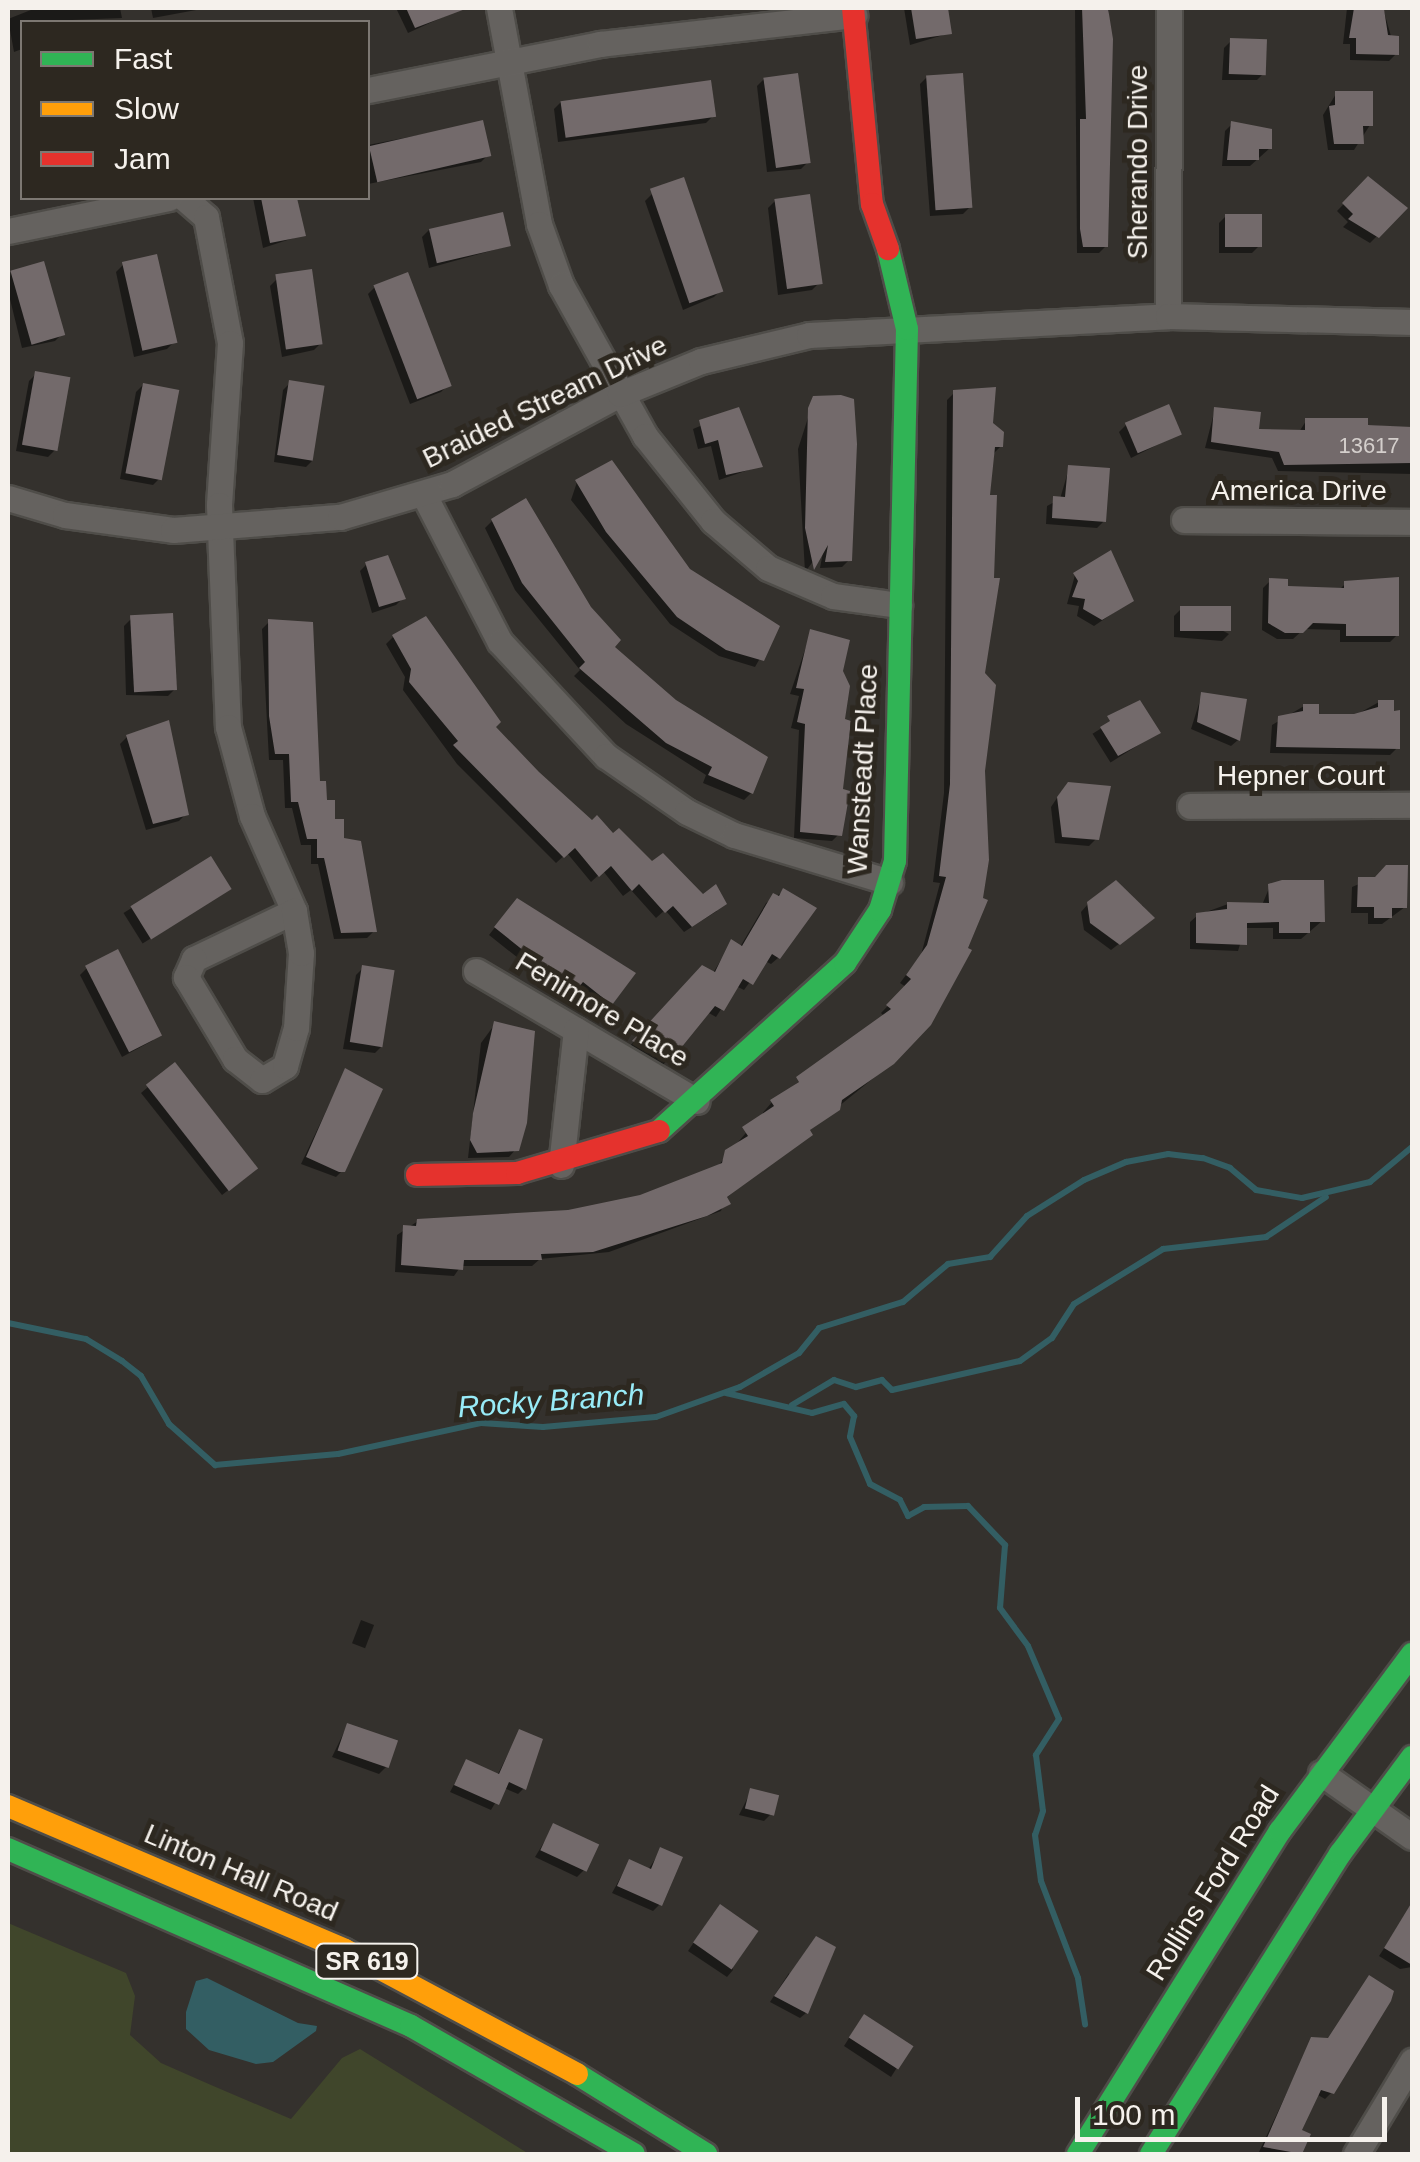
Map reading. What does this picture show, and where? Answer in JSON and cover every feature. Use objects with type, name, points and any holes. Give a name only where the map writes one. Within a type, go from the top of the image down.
[{"type":"main road","name":"Wansteadt Place","points":[[417,1176],[472,1178],[561,1164],[651,1139],[697,1102],[845,963],[890,882],[907,329],[898,277],[872,204],[853,11]]},
{"type":"main road","name":"Rollins Ford Road","points":[[1078,2154],[1321,1772],[1412,1654]]},
{"type":"main road","points":[[1151,2154],[1372,1809],[1412,1757]]},
{"type":"main road","name":"Linton Hall Road","points":[[8,1806],[345,1950],[546,2055],[706,2154]]},
{"type":"main road","name":"SR 619","points":[[8,1849],[411,2026],[634,2154]]},
{"type":"street","points":[[498,8],[540,224],[562,286],[620,394],[677,480],[745,552],[833,596],[900,605]]},
{"type":"street","name":"Sherando Drive","points":[[1168,8],[1168,316]]},
{"type":"street","points":[[370,90],[510,60],[853,11]]},
{"type":"street","points":[[8,230],[159,200]]},
{"type":"street","points":[[186,200],[206,217],[228,326],[220,530],[228,727],[252,816],[294,911],[301,953],[296,1028],[286,1066],[262,1080],[235,1059],[186,977],[194,959],[294,911]]},
{"type":"street","name":"Braided Stream Drive","points":[[8,498],[118,525],[220,530],[340,517],[424,495],[620,394],[754,346],[907,329],[1168,316],[1412,322]]},
{"type":"street","points":[[424,495],[500,642],[606,756],[672,803],[734,835],[890,882]]},
{"type":"street","name":"America Drive","points":[[1184,520],[1412,522]]},
{"type":"street","name":"Hepner Court","points":[[1190,806],[1412,804]]},
{"type":"street","name":"Fenimore Place","points":[[476,971],[697,1102]]},
{"type":"street","points":[[561,1164],[576,1030]]},
{"type":"street","points":[[1321,1772],[1412,1838]]},
{"type":"street","points":[[1356,2154],[1412,2060]]},
{"type":"green space","points":[[8,1923],[126,1973],[135,1996],[130,2035],[161,2063],[291,2119],[342,2058],[360,2049],[529,2154],[8,2154]]},
{"type":"water","points":[[207,1978],[298,2023],[317,2026],[316,2031],[273,2062],[256,2064],[209,2050],[186,2029],[186,2012],[196,1981]]},
{"type":"building","points":[[406,8],[468,8],[415,28]]},
{"type":"building","points":[[911,8],[948,8],[952,34],[916,39]]},
{"type":"building","points":[[1082,8],[1108,8],[1113,39],[1108,247],[1083,247],[1080,229],[1080,119],[1086,119]]},
{"type":"building","points":[[1354,8],[1384,9],[1388,35],[1399,36],[1399,55],[1356,54],[1356,38],[1349,38]]},
{"type":"building","points":[[1230,38],[1267,39],[1266,75],[1229,74]]},
{"type":"building","points":[[798,73],[811,163],[776,168],[763,78]]},
{"type":"building","points":[[963,73],[972,208],[936,210],[926,76]]},
{"type":"building","points":[[711,80],[716,117],[566,138],[560,101]]},
{"type":"building","points":[[1335,91],[1373,91],[1373,126],[1363,126],[1364,144],[1334,144],[1329,106],[1335,105]]},
{"type":"building","points":[[483,120],[491,156],[377,182],[370,146]]},
{"type":"building","points":[[1231,121],[1272,129],[1272,149],[1259,149],[1259,160],[1227,160]]},
{"type":"building","points":[[1368,176],[1408,208],[1379,238],[1348,219],[1353,214],[1342,203]]},
{"type":"building","points":[[684,177],[723,291],[689,303],[650,189]]},
{"type":"building","points":[[810,194],[823,284],[787,289],[774,199]]},
{"type":"building","points":[[261,200],[297,200],[306,236],[270,243]]},
{"type":"building","points":[[503,212],[511,246],[437,263],[429,229]]},
{"type":"building","points":[[1225,214],[1262,214],[1262,247],[1225,247]]},
{"type":"building","points":[[157,254],[177,343],[142,351],[122,262]]},
{"type":"building","points":[[44,261],[65,335],[32,345],[10,271]]},
{"type":"building","points":[[312,269],[323,344],[286,349],[275,274]]},
{"type":"building","points":[[408,272],[452,386],[417,399],[373,285]]},
{"type":"building","points":[[35,371],[70,377],[57,451],[22,445]]},
{"type":"building","points":[[289,380],[325,386],[313,461],[277,455]]},
{"type":"building","points":[[143,383],[179,390],[162,480],[125,473]]},
{"type":"building","points":[[996,387],[993,423],[1004,432],[1003,447],[995,447],[990,495],[997,495],[994,578],[1000,578],[985,673],[996,685],[985,771],[989,860],[983,898],[988,900],[968,948],[972,950],[931,1025],[894,1064],[842,1100],[840,1110],[810,1130],[813,1135],[727,1197],[731,1204],[707,1216],[593,1252],[541,1254],[542,1260],[464,1260],[463,1270],[401,1265],[403,1225],[416,1226],[417,1219],[568,1210],[640,1195],[722,1163],[725,1150],[748,1136],[742,1127],[774,1106],[770,1100],[799,1082],[796,1077],[891,1009],[886,1005],[911,979],[906,975],[927,945],[946,877],[939,876],[950,784],[953,390]]},
{"type":"building","points":[[841,395],[854,399],[857,444],[852,561],[825,562],[828,545],[814,570],[805,528],[808,408],[813,396]]},
{"type":"building","points":[[1169,404],[1182,434],[1138,453],[1125,423]]},
{"type":"building","points":[[739,407],[763,467],[726,475],[718,440],[705,444],[699,420]]},
{"type":"building","points":[[1214,407],[1261,412],[1259,429],[1305,430],[1305,418],[1368,418],[1368,425],[1412,427],[1412,463],[1284,465],[1279,452],[1211,442]]},
{"type":"building","points":[[612,460],[690,569],[780,626],[764,661],[726,650],[677,617],[606,532],[575,480]]},
{"type":"building","points":[[1068,465],[1110,468],[1106,522],[1052,518],[1053,496],[1065,497]]},
{"type":"building","points":[[526,498],[591,607],[621,640],[615,647],[676,700],[768,757],[753,794],[708,775],[712,767],[666,743],[579,668],[585,662],[522,583],[491,519]]},
{"type":"building","points":[[1111,550],[1134,601],[1102,620],[1083,609],[1085,599],[1072,597],[1078,581],[1073,573]]},
{"type":"building","points":[[388,555],[406,599],[379,607],[365,562]]},
{"type":"building","points":[[1399,577],[1399,636],[1346,636],[1346,624],[1313,623],[1303,633],[1285,633],[1268,623],[1269,578],[1288,579],[1288,586],[1344,588],[1344,581]]},
{"type":"building","points":[[1180,606],[1231,606],[1231,631],[1180,631]]},
{"type":"building","points":[[173,613],[177,690],[134,692],[130,615]]},
{"type":"building","points":[[426,616],[501,722],[496,727],[539,772],[592,820],[597,815],[613,833],[619,828],[652,861],[663,853],[703,894],[716,884],[727,904],[692,927],[673,906],[665,913],[639,884],[632,891],[611,866],[599,877],[575,848],[564,858],[453,745],[458,741],[409,682],[411,669],[392,635]]},
{"type":"building","points":[[268,619],[313,622],[320,781],[326,781],[327,800],[335,800],[335,819],[344,819],[344,838],[361,841],[377,932],[341,933],[324,858],[317,858],[317,839],[307,839],[298,802],[291,802],[289,754],[275,754],[269,716]]},
{"type":"building","points":[[810,629],[850,640],[843,671],[850,686],[845,719],[851,721],[843,789],[850,791],[842,836],[800,832],[805,724],[797,722],[804,689],[796,688]]},
{"type":"building","points":[[1201,692],[1247,699],[1240,741],[1197,722]]},
{"type":"building","points":[[1140,700],[1161,733],[1118,756],[1100,727],[1110,721],[1107,716]]},
{"type":"building","points":[[1378,700],[1394,700],[1394,711],[1400,710],[1400,749],[1276,747],[1278,716],[1303,711],[1303,704],[1319,704],[1319,714],[1354,714],[1378,707]]},
{"type":"building","points":[[169,720],[189,815],[153,824],[126,735]]},
{"type":"building","points":[[1068,782],[1111,786],[1099,840],[1062,837],[1057,797]]},
{"type":"building","points":[[211,856],[232,889],[151,939],[130,906]]},
{"type":"building","points":[[1386,865],[1408,865],[1407,908],[1392,908],[1392,918],[1374,918],[1374,907],[1357,907],[1358,877],[1375,877]]},
{"type":"building","points":[[1116,880],[1155,918],[1120,945],[1090,923],[1087,902]]},
{"type":"building","points":[[1324,880],[1325,922],[1310,922],[1310,933],[1279,933],[1279,922],[1247,923],[1247,945],[1196,943],[1196,913],[1227,909],[1227,902],[1269,903],[1268,884]]},
{"type":"building","points":[[783,888],[817,908],[780,959],[772,954],[753,985],[743,979],[724,1011],[715,1006],[672,1059],[632,1041],[702,965],[715,972],[731,939],[742,946],[773,893],[779,896]]},
{"type":"building","points":[[517,898],[636,973],[612,1005],[583,982],[579,987],[544,967],[494,927]]},
{"type":"building","points":[[118,949],[162,1035],[129,1052],[85,966]]},
{"type":"building","points":[[362,965],[395,970],[382,1047],[350,1042]]},
{"type":"building","points":[[494,1021],[535,1031],[527,1123],[519,1151],[477,1153],[470,1140],[473,1113]]},
{"type":"building","points":[[175,1062],[258,1168],[229,1191],[146,1085]]},
{"type":"building","points":[[345,1068],[383,1089],[345,1172],[339,1172],[306,1157]]},
{"type":"building","points":[[347,1723],[398,1741],[389,1768],[338,1750]]},
{"type":"building","points":[[519,1729],[543,1739],[526,1790],[509,1782],[499,1805],[454,1785],[466,1759],[499,1774]]},
{"type":"building","points":[[750,1788],[779,1795],[774,1816],[745,1808]]},
{"type":"building","points":[[553,1823],[599,1845],[587,1872],[540,1850]]},
{"type":"building","points":[[660,1847],[683,1857],[662,1906],[617,1886],[629,1859],[651,1869]]},
{"type":"building","points":[[1412,1902],[1412,1965],[1384,1948]]},
{"type":"building","points":[[720,1904],[759,1931],[732,1969],[693,1943]]},
{"type":"building","points":[[816,1936],[836,1947],[808,2014],[774,1996]]},
{"type":"building","points":[[1369,1975],[1394,1991],[1391,2001],[1334,2094],[1321,2090],[1302,2130],[1311,2134],[1302,2154],[1263,2147],[1311,2037],[1328,2038]]},
{"type":"building","points":[[864,2014],[913,2046],[898,2070],[849,2037]]},
{"type":"waterway","name":"Rocky Branch","points":[[8,1323],[86,1339],[122,1361],[141,1376],[169,1424],[215,1465],[338,1454],[481,1423],[543,1427],[656,1417],[740,1387],[799,1353],[819,1328],[903,1302],[948,1264],[990,1257],[1027,1216],[1084,1180],[1126,1162],[1168,1154],[1203,1158],[1230,1168],[1256,1190],[1302,1198],[1370,1182],[1412,1147]]},
{"type":"waterway","points":[[792,1405],[834,1380],[856,1387],[882,1380],[892,1390],[1020,1361],[1052,1338],[1074,1304],[1163,1249],[1266,1237],[1326,1197]]},
{"type":"waterway","points":[[726,1393],[812,1413],[844,1404],[854,1416],[850,1437],[870,1484],[900,1500],[908,1516],[924,1507],[968,1506],[1005,1545],[1000,1608],[1028,1646],[1059,1719],[1036,1755],[1043,1811],[1035,1835],[1041,1881],[1078,1978],[1085,2024]]},
{"type":"traffic: fast","points":[[659,1131],[845,963],[880,910],[895,861],[907,329],[888,249]]},
{"type":"traffic: fast","points":[[1078,2154],[1280,1831],[1412,1654]]},
{"type":"traffic: fast","points":[[1151,2154],[1340,1854],[1412,1757]]},
{"type":"traffic: fast","points":[[8,1849],[411,2026],[634,2154]]},
{"type":"traffic: fast","points":[[577,2074],[706,2154]]},
{"type":"traffic: slow","points":[[8,1806],[345,1950],[577,2074]]},
{"type":"traffic: jam","points":[[853,8],[872,204],[888,249]]},
{"type":"traffic: jam","points":[[417,1175],[517,1173],[659,1131]]}]
